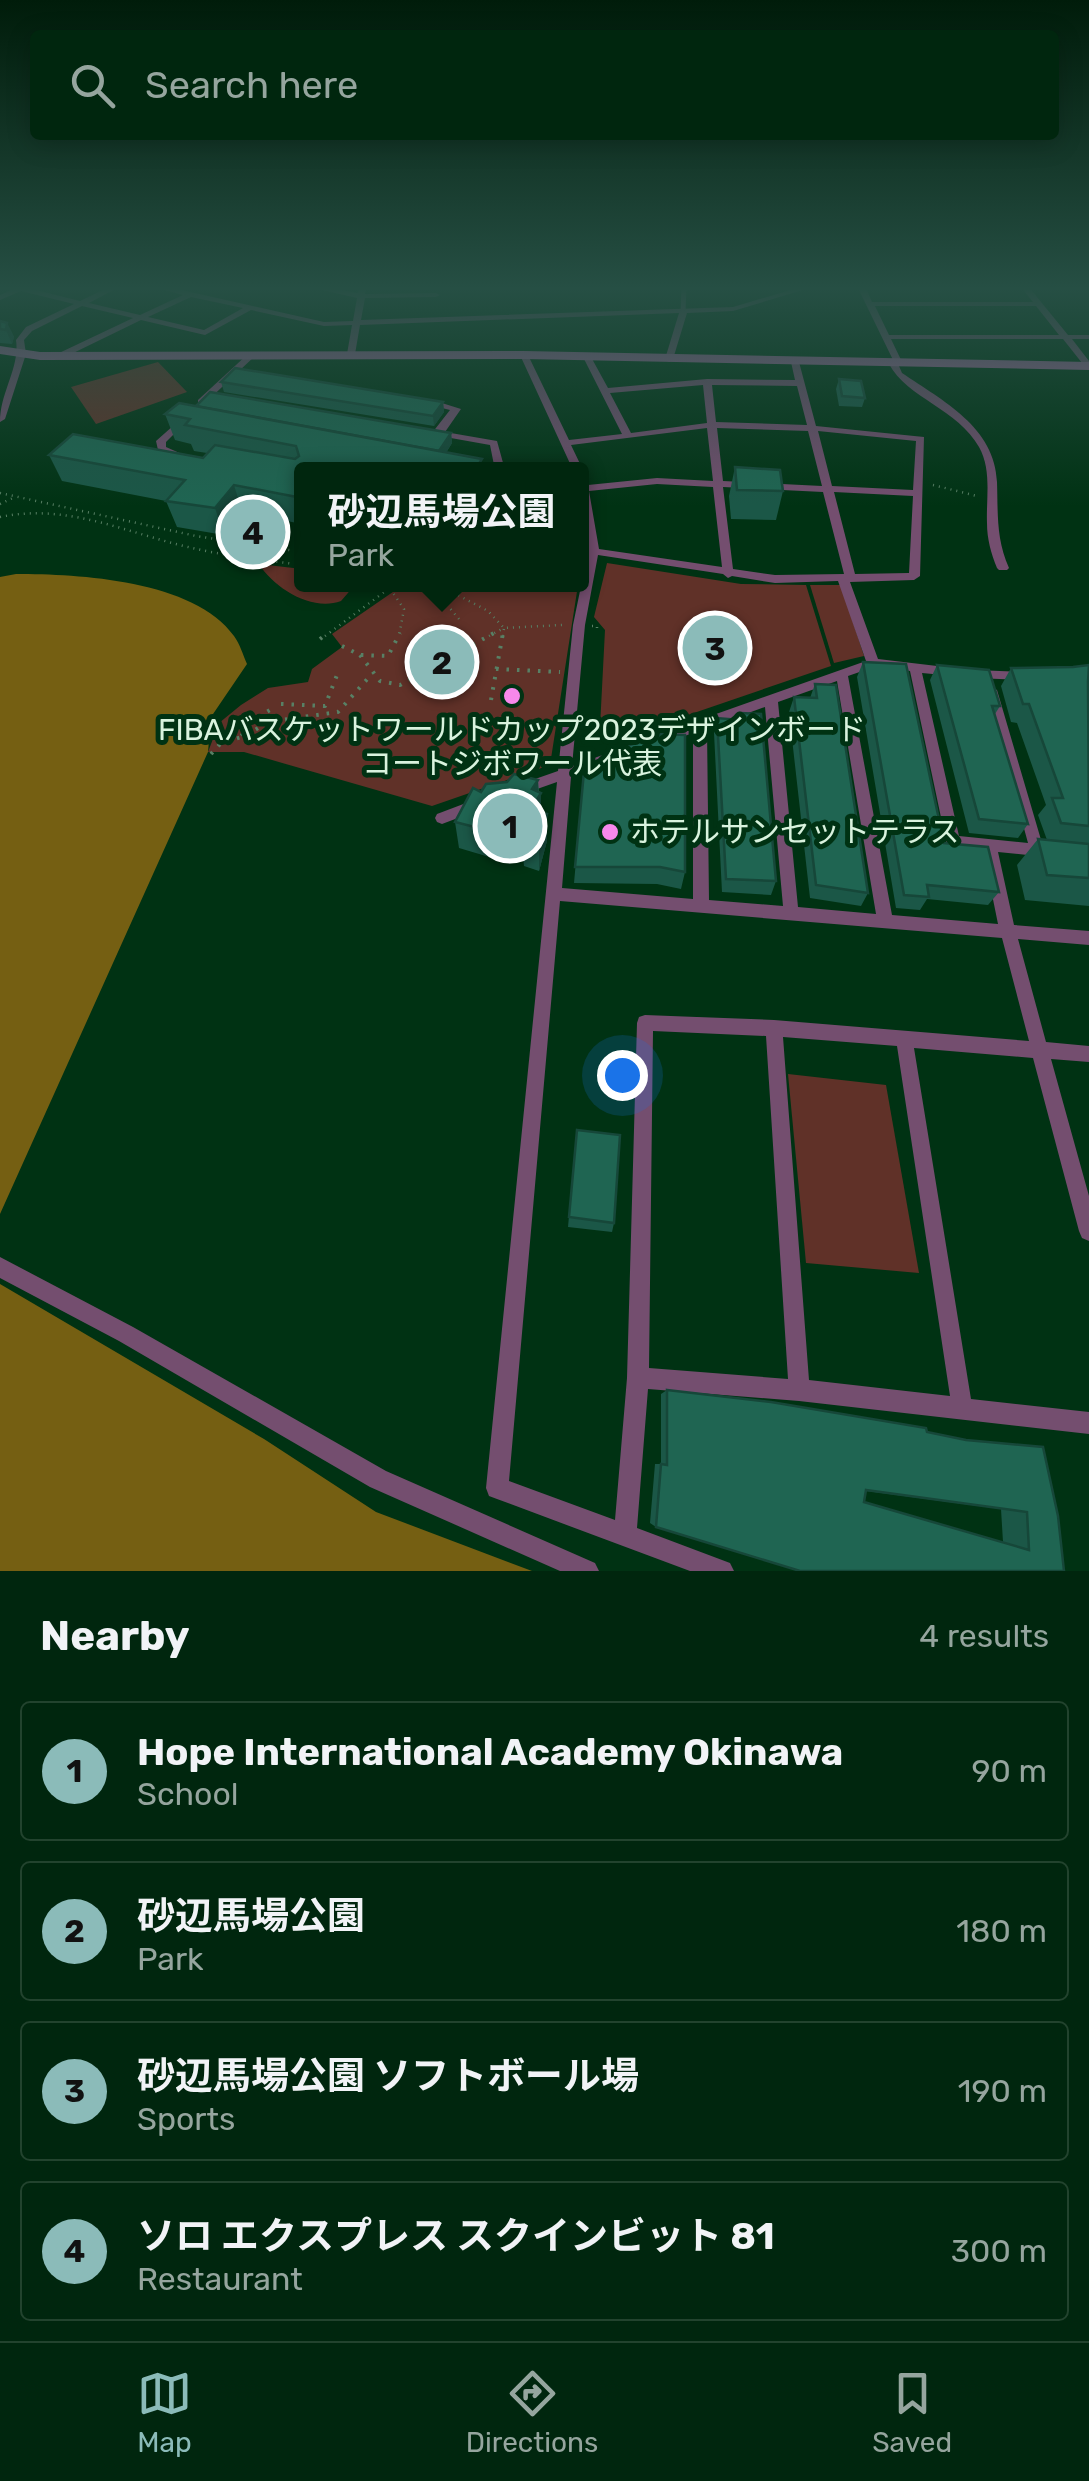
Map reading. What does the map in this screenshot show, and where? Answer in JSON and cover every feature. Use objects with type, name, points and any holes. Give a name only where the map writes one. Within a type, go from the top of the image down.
[{"type":"street","points":[[0,418],[20,359]]},
{"type":"street","points":[[195,460],[161,448],[162,442],[247,359]]},
{"type":"street","points":[[526,359],[575,462]]},
{"type":"street","points":[[588,359],[628,436]]},
{"type":"street","points":[[710,359],[1089,366]]},
{"type":"street","points":[[894,359],[899,375],[968,425],[988,454],[993,550],[1004,568]]},
{"type":"street","points":[[795,362],[847,579],[873,663]]},
{"type":"street","points":[[236,369],[255,372]]},
{"type":"street","points":[[605,392],[707,382],[799,384]]},
{"type":"street","points":[[707,382],[728,574]]},
{"type":"street","points":[[209,395],[228,398]]},
{"type":"street","points":[[408,398],[456,409],[439,434]]},
{"type":"street","points":[[181,421],[200,424]]},
{"type":"street","points":[[567,443],[712,425],[811,428],[921,440],[914,576],[847,579],[728,574],[592,551]]},
{"type":"street","points":[[420,430],[494,443],[498,462]]},
{"type":"street","points":[[589,483],[918,488]]},
{"type":"street","points":[[589,526],[589,570]]},
{"type":"street","points":[[585,592],[496,1488],[722,1571]]},
{"type":"street","points":[[513,792],[873,663],[1030,676]]},
{"type":"street","points":[[915,668],[954,840],[1036,850],[988,675]]},
{"type":"street","points":[[842,675],[884,921]]},
{"type":"street","points":[[771,700],[791,914]]},
{"type":"street","points":[[700,726],[701,906]]},
{"type":"street","points":[[442,818],[496,798]]},
{"type":"street","points":[[989,845],[1008,932],[1089,1231]]},
{"type":"street","points":[[554,894],[1089,938]]},
{"type":"street","points":[[625,1538],[638,1378],[645,1024],[774,1028],[1089,1054]]},
{"type":"street","points":[[774,1028],[799,1390]]},
{"type":"street","points":[[904,1039],[962,1408]]},
{"type":"street","points":[[0,1268],[126,1334],[378,1480],[587,1571]]},
{"type":"street","points":[[638,1378],[799,1390],[1089,1423]]},
{"type":"path","points":[[918,488],[990,498]]},
{"type":"path","points":[[0,498],[48,501],[196,536],[294,551]]},
{"type":"path","points":[[0,498],[13,498]]},
{"type":"path","points":[[16,512],[23,500]]},
{"type":"path","points":[[0,517],[16,512],[56,512],[191,548],[294,564]]},
{"type":"path","points":[[320,640],[381,592]]},
{"type":"path","points":[[342,646],[360,655],[388,656],[406,619],[401,599],[395,592]]},
{"type":"path","points":[[446,592],[446,604],[458,620]]},
{"type":"path","points":[[453,592],[488,611],[504,628]]},
{"type":"path","points":[[360,655],[370,676],[382,684],[410,683],[448,656],[504,628],[597,626],[597,633]]},
{"type":"path","points":[[491,700],[504,628]]},
{"type":"path","points":[[496,669],[575,673]]},
{"type":"path","points":[[326,706],[337,674]]},
{"type":"path","points":[[211,754],[221,743],[245,736],[268,722],[311,718],[342,708],[370,676]]},
{"type":"path","points":[[281,704],[342,708]]},
{"type":"path","points":[[245,736],[238,729],[270,710]]},
{"type":"path","points":[[268,735],[279,738]]},
{"type":"shaded area","points":[[158,362],[187,392],[96,424],[71,387]]},
{"type":"shaded area","points":[[607,563],[741,584],[806,585],[831,666],[609,742],[600,727],[605,630],[594,617]]},
{"type":"shaded area","points":[[259,564],[294,568],[294,592],[349,592],[341,601],[318,603],[295,596]]},
{"type":"shaded area","points":[[16,574],[102,579],[164,592],[216,617],[236,639],[247,664],[211,717],[208,752],[0,1214],[0,577]]},
{"type":"shaded area","points":[[810,585],[841,585],[864,656],[834,663]]},
{"type":"shaded area","points":[[393,592],[577,592],[550,765],[432,806],[244,752],[208,752],[219,723],[241,705],[268,688],[308,682],[312,669],[342,647],[332,634]]},
{"type":"shaded area","points":[[788,1074],[886,1085],[919,1273],[806,1263]]},
{"type":"shaded area","points":[[0,1284],[264,1439],[376,1512],[532,1571],[0,1571]]},
{"type":"building","points":[[235,368],[443,402],[433,416],[221,382]]},
{"type":"building","points":[[839,379],[861,381],[865,398],[842,396]]},
{"type":"building","points":[[210,392],[451,433],[439,451],[196,406]]},
{"type":"building","points":[[179,403],[482,459],[294,462],[294,496],[234,485],[215,508],[166,501],[185,480],[49,455],[73,434],[203,458],[215,445],[295,459],[299,456],[296,446],[185,425],[190,419],[165,414]]},
{"type":"building","points":[[735,467],[780,470],[783,491],[737,490]]},
{"type":"building","points":[[863,662],[906,664],[944,843],[988,847],[999,892],[927,885],[929,897],[904,895]]},
{"type":"building","points":[[937,665],[989,670],[1000,706],[992,706],[1028,824],[979,819]]},
{"type":"building","points":[[1089,665],[1089,826],[1061,823],[1052,798],[1063,798],[1029,704],[1023,704],[1011,668]]},
{"type":"building","points":[[815,684],[836,685],[868,893],[816,885],[794,697],[817,698]]},
{"type":"building","points":[[740,713],[761,714],[776,881],[726,879],[717,718],[740,720]]},
{"type":"building","points":[[662,734],[685,735],[685,872],[660,867],[575,867],[585,761],[621,762],[624,747]]},
{"type":"building","points":[[514,774],[538,780],[532,789],[541,793],[531,810],[547,814],[539,845],[523,840],[525,830],[500,822],[494,832],[455,822],[473,788],[481,792],[486,784],[507,782]]},
{"type":"building","points":[[1038,839],[1089,844],[1089,878],[1047,875]]},
{"type":"building","points":[[577,1130],[620,1135],[614,1223],[569,1217]]},
{"type":"building","points":[[667,1390],[771,1402],[926,1428],[927,1432],[966,1440],[1043,1447],[1058,1516],[1064,1571],[800,1571],[656,1527],[661,1464],[667,1465]],"holes":[[[866,1490],[1027,1512],[1029,1550],[864,1502]]]},
{"type":"place","name":"ソロ エクスプレス スクインビット 81","points":[[253,532]]},
{"type":"place","name":"砂辺馬場公園 ソフトボール場","points":[[715,648]]},
{"type":"place","name":"砂辺馬場公園","points":[[442,662]]},
{"type":"place","name":"FIBAバスケットワールドカップ2023デザインボード コートジボワール代表","points":[[512,696]]},
{"type":"place","name":"Hope International Academy Okinawa","points":[[510,826]]},
{"type":"place","name":"ホテルサンセットテラス","points":[[610,832]]}]
